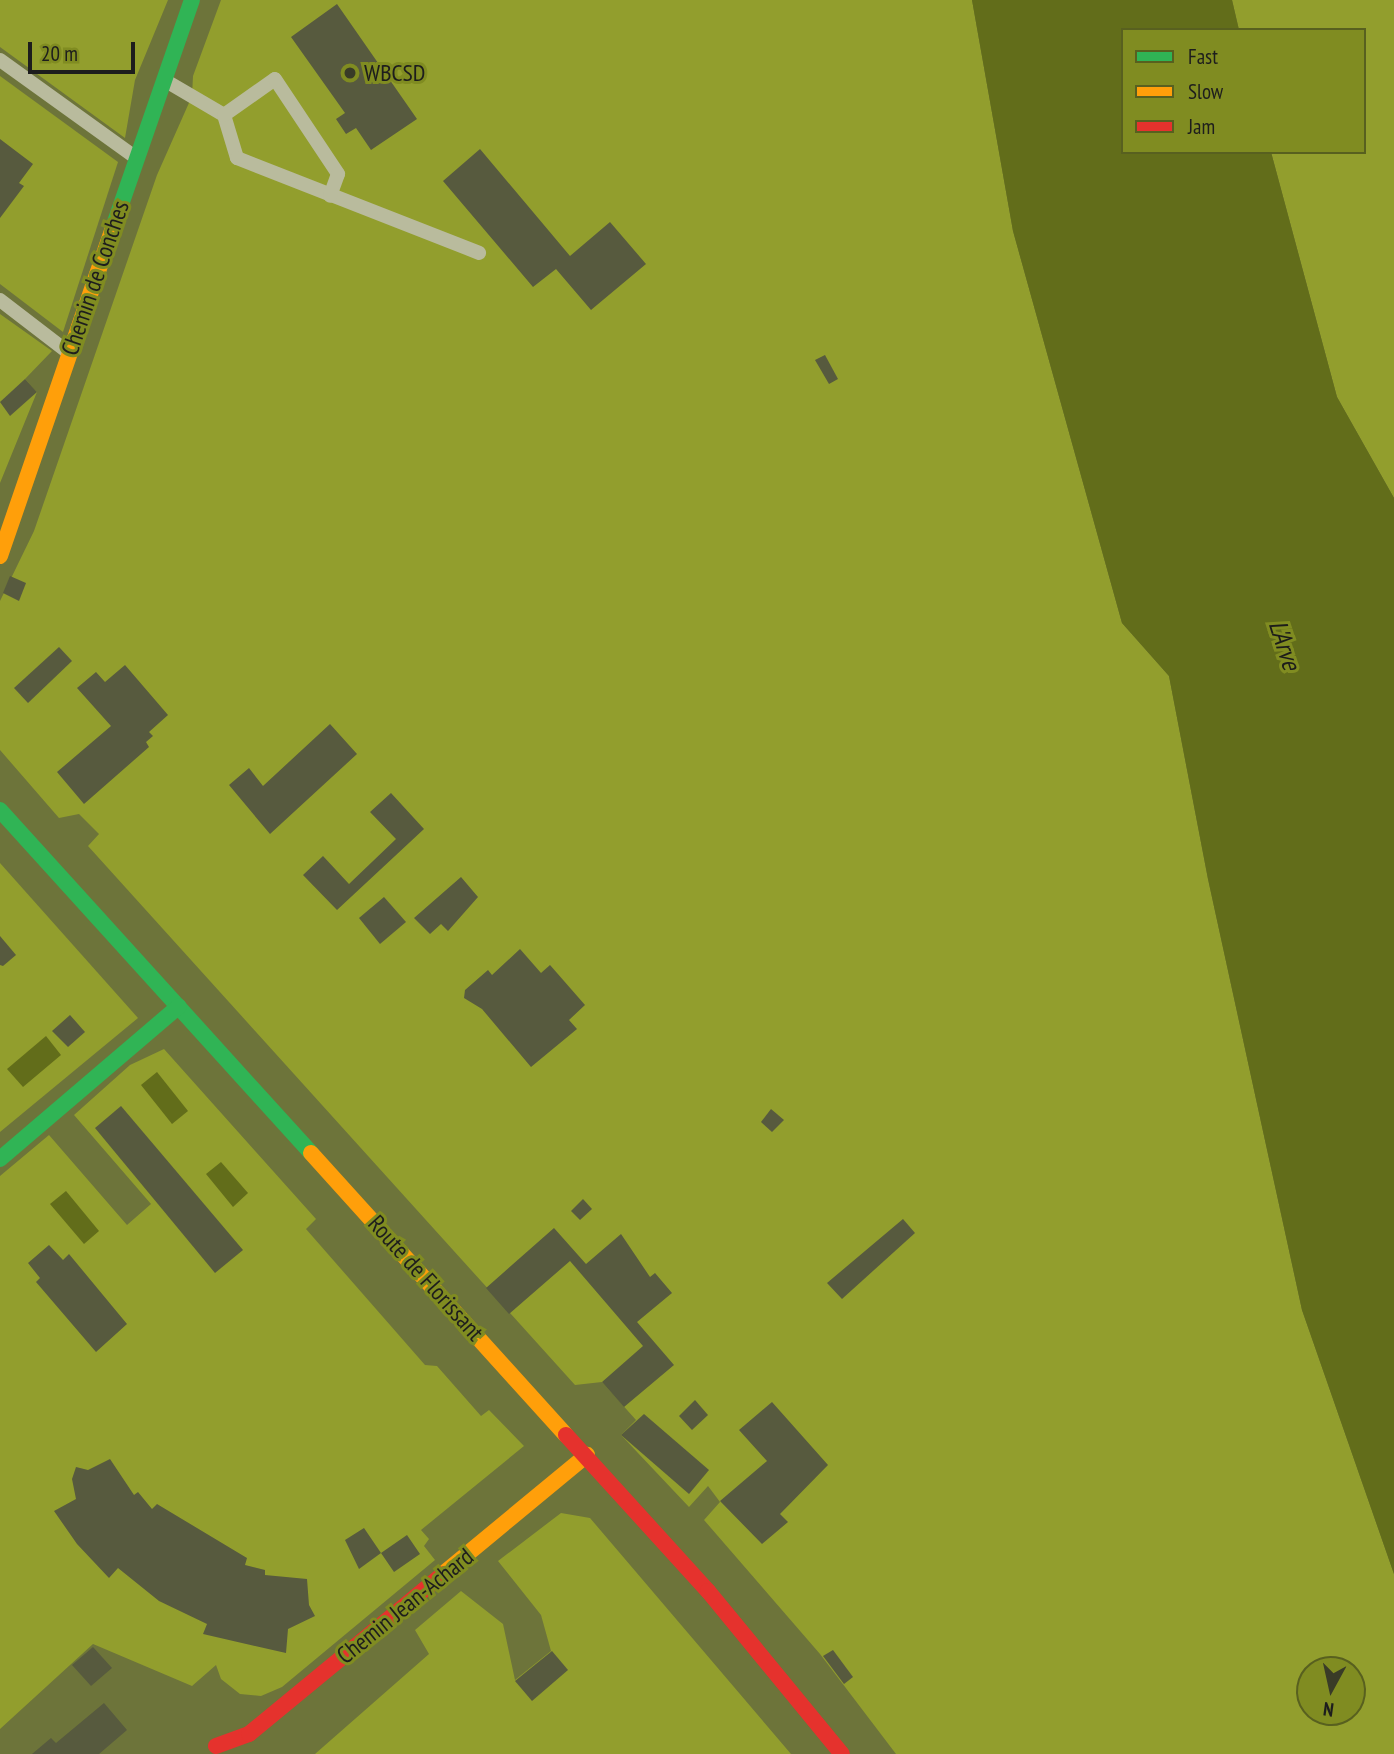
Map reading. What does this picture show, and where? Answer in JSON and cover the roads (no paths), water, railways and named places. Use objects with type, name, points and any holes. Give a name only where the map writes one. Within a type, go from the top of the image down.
[{"type":"street","name":"Chemin de Conches","points":[[0,556],[192,0]]},
{"type":"street","name":"Route de Florissant","points":[[0,810],[587,1455],[708,1591],[842,1754]]},
{"type":"street","points":[[0,1159],[179,1006]]},
{"type":"street","name":"Chemin Jean-Achard","points":[[216,1746],[250,1734],[587,1455]]},
{"type":"lane","points":[[0,60],[136,158]]},
{"type":"lane","points":[[224,115],[275,79],[338,174],[330,196]]},
{"type":"lane","points":[[164,80],[224,115],[237,158],[479,253]]},
{"type":"lane","points":[[0,300],[70,354]]},
{"type":"water","name":"L'Arve","points":[[972,0],[1232,0],[1239,28],[1121,28],[1121,154],[1272,154],[1337,397],[1394,498],[1394,1574],[1302,1310],[1208,879],[1169,676],[1122,623],[1013,231]]},
{"type":"water","points":[[46,1036],[61,1055],[23,1087],[7,1069]]},
{"type":"water","points":[[157,1072],[188,1111],[172,1124],[141,1085]]},
{"type":"water","points":[[221,1162],[248,1193],[233,1207],[206,1174]]},
{"type":"water","points":[[66,1191],[99,1231],[84,1244],[50,1204]]},
{"type":"place","name":"WBCSD","points":[[350,73]]}]
